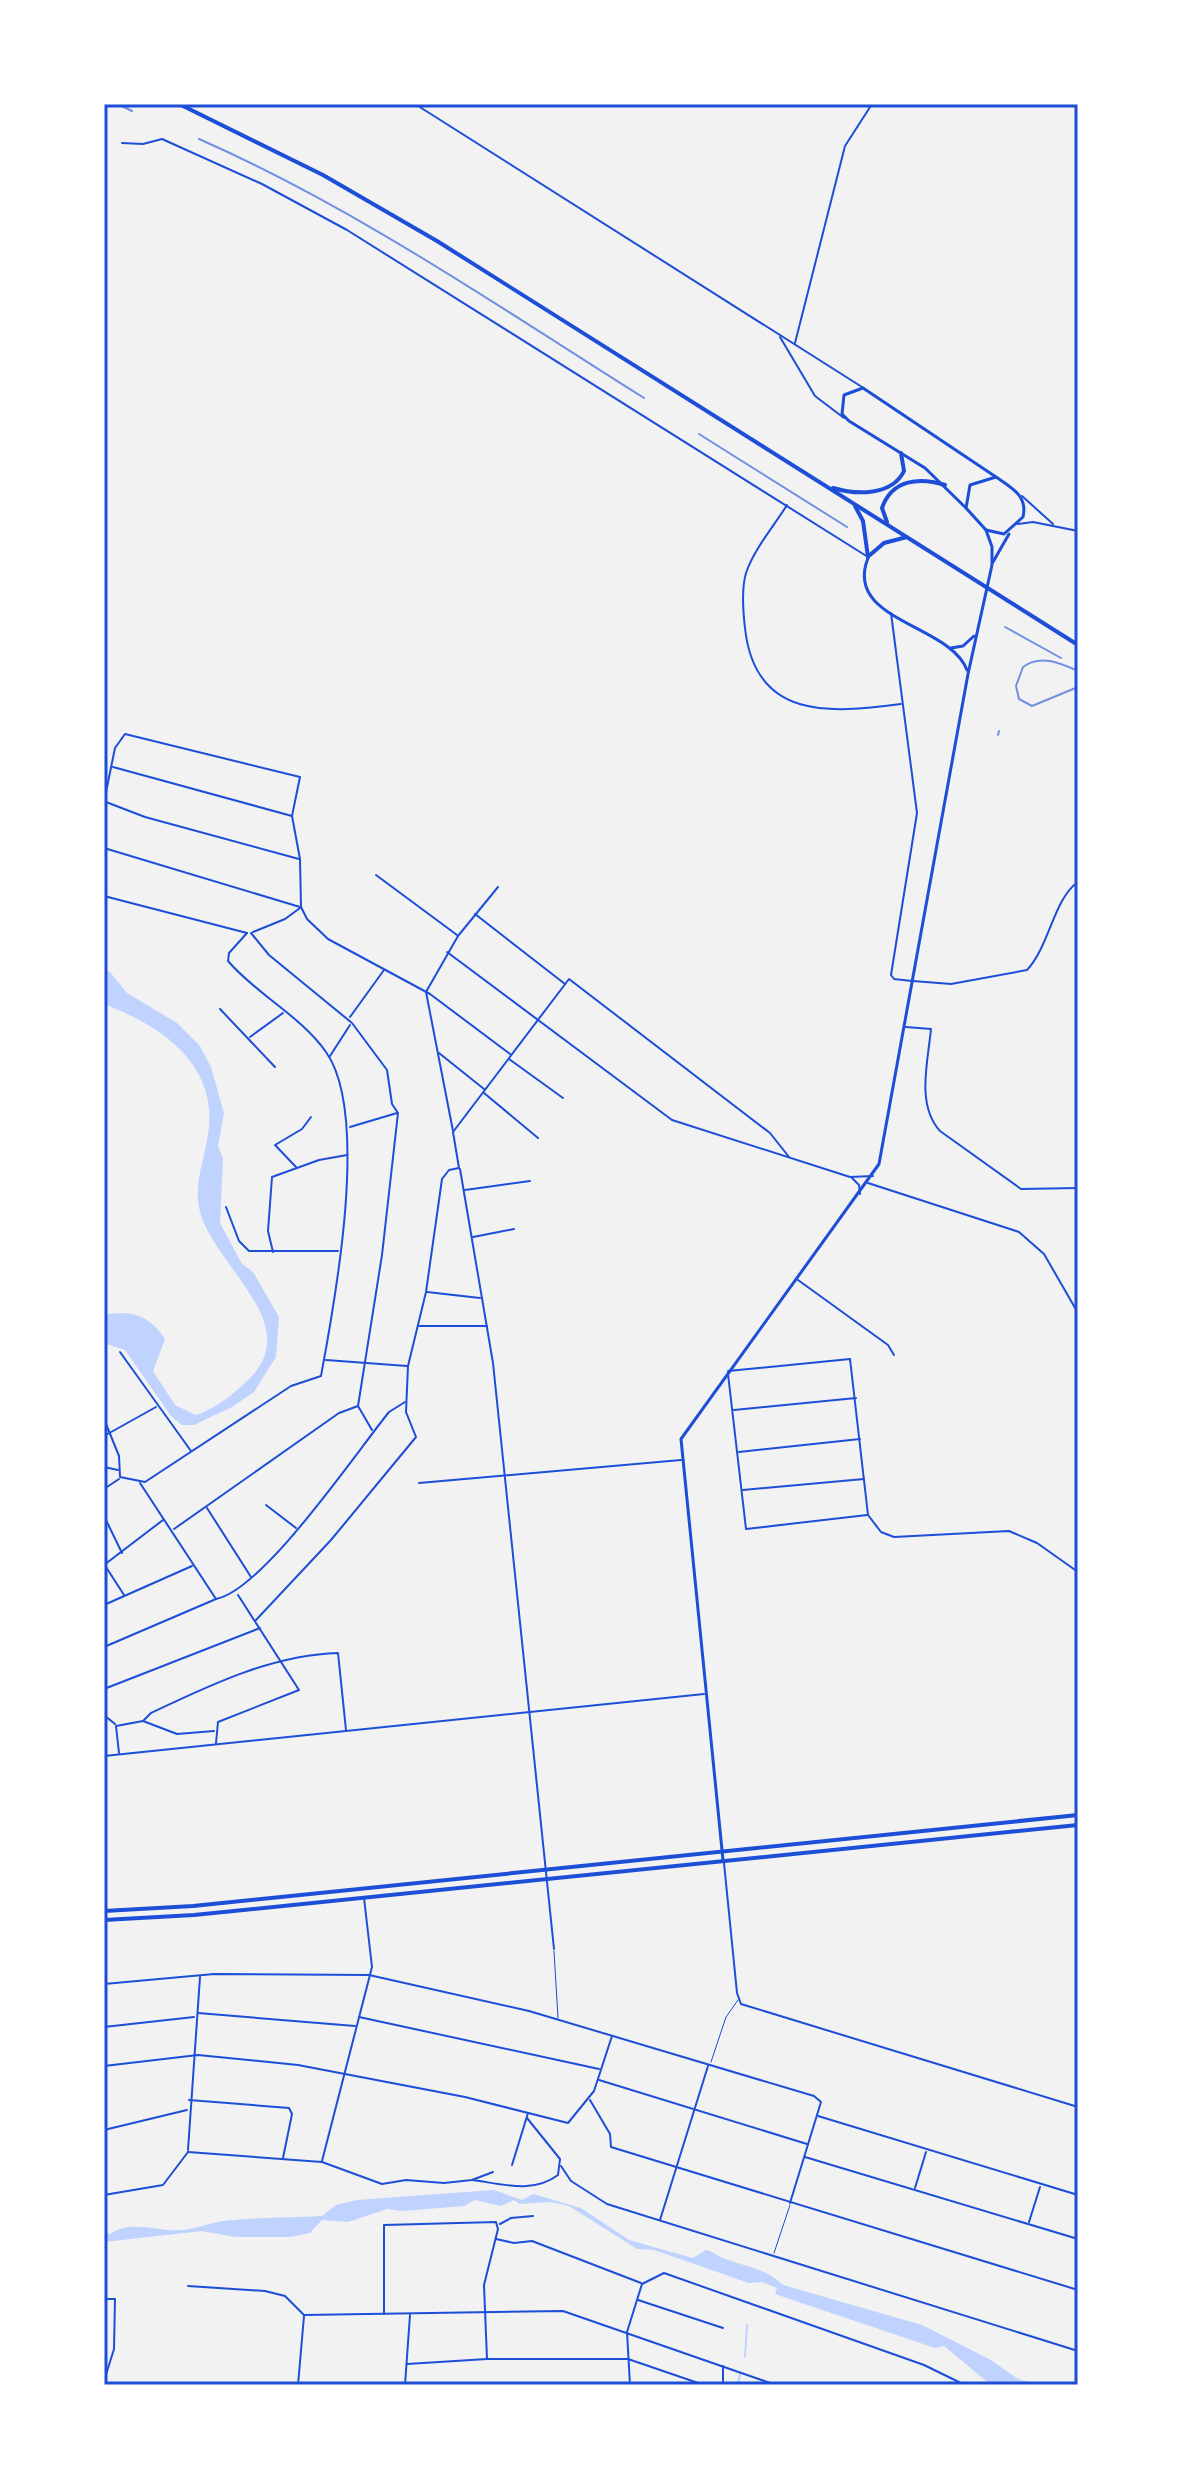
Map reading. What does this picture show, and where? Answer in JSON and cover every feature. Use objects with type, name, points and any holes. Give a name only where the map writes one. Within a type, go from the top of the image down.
[{"type":"main road","points":[[179,104],[323,175],[437,241],[1078,645]]},
{"type":"main road","points":[[724,1862],[682,1460],[684,1432],[868,1183],[882,1155],[968,674],[992,565],[992,547],[986,530],[945,485],[849,421],[842,414],[844,395],[863,388],[1022,496],[1024,513],[992,565]]},
{"type":"main road","points":[[823,483],[854,493],[877,490],[902,476],[904,464],[901,453]]},
{"type":"main road","points":[[966,508],[970,485],[996,477]]},
{"type":"main road","points":[[888,524],[882,508],[893,489],[914,480],[945,485]]},
{"type":"main road","points":[[843,496],[856,507],[863,521],[868,557],[865,588],[872,599],[947,648],[964,662],[968,674]]},
{"type":"main road","points":[[986,530],[999,535],[1011,531]]},
{"type":"main road","points":[[868,557],[884,543],[908,537]]},
{"type":"main road","points":[[947,648],[963,646],[976,632]]},
{"type":"main road","points":[[104,1911],[207,1905],[1078,1815]]},
{"type":"main road","points":[[104,1920],[364,1898],[1078,1825]]},
{"type":"main road","points":[[929,1830],[930,1841]]},
{"type":"main road","points":[[444,1881],[445,1890]]},
{"type":"main road","points":[[207,1905],[208,1913]]},
{"type":"street","points":[[415,104],[863,388]]},
{"type":"street","points":[[794,344],[845,146],[872,104]]},
{"type":"street","points":[[122,143],[143,144],[162,139],[307,207],[868,557]]},
{"type":"street","points":[[779,336],[820,402],[849,421]]},
{"type":"street","points":[[699,452],[702,447]]},
{"type":"street","points":[[1022,496],[1054,525]]},
{"type":"street","points":[[787,505],[745,574],[746,634],[755,666],[784,696],[823,711],[902,704]]},
{"type":"street","points":[[1018,524],[1054,525],[1078,531]]},
{"type":"street","points":[[891,612],[917,822],[891,975],[894,979],[951,984],[1027,970],[1044,945],[1068,892],[1078,882]]},
{"type":"street","points":[[300,859],[145,817],[105,802],[115,748],[123,734],[300,777],[292,816],[300,859],[301,907],[307,919],[328,939],[426,992],[563,1098]]},
{"type":"street","points":[[112,767],[292,816]]},
{"type":"street","points":[[104,848],[301,907]]},
{"type":"street","points":[[376,875],[458,936]]},
{"type":"street","points":[[498,887],[474,913],[447,952],[426,992],[488,1325],[554,1949],[558,2019]]},
{"type":"street","points":[[104,896],[249,933],[269,955],[350,1021],[387,1070],[392,1104],[398,1113],[358,1406],[373,1432]]},
{"type":"street","points":[[140,1482],[291,1386],[318,1380],[324,1360],[348,1155],[349,1128],[341,1084],[330,1057],[319,1042],[228,961],[229,953],[249,933],[285,919],[301,907]]},
{"type":"street","points":[[474,913],[566,985]]},
{"type":"street","points":[[447,952],[672,1120],[850,1177],[873,1176]]},
{"type":"street","points":[[330,1057],[384,969]]},
{"type":"street","points":[[453,1132],[569,979],[770,1133],[789,1157]]},
{"type":"street","points":[[220,1009],[250,1037],[275,1067]]},
{"type":"street","points":[[250,1037],[284,1012]]},
{"type":"street","points":[[905,1026],[931,1029],[926,1093],[931,1118],[940,1131],[1021,1189],[1078,1188]]},
{"type":"street","points":[[439,1053],[538,1138]]},
{"type":"street","points":[[349,1128],[398,1113]]},
{"type":"street","points":[[297,1168],[275,1145],[299,1132],[311,1117]]},
{"type":"street","points":[[273,1252],[268,1231],[271,1179],[297,1168],[348,1155]]},
{"type":"street","points":[[256,1620],[331,1540],[415,1440],[415,1431],[407,1419],[408,1366],[415,1326],[426,1292],[442,1179],[449,1170],[459,1168]]},
{"type":"street","points":[[850,1177],[859,1185],[860,1194]]},
{"type":"street","points":[[464,1191],[530,1181]]},
{"type":"street","points":[[868,1183],[1019,1232],[1044,1254],[1078,1313]]},
{"type":"street","points":[[226,1207],[243,1246],[255,1253],[339,1251]]},
{"type":"street","points":[[472,1237],[514,1229]]},
{"type":"street","points":[[797,1280],[888,1345],[894,1355]]},
{"type":"street","points":[[426,1292],[483,1297]]},
{"type":"street","points":[[415,1326],[477,1328],[488,1325]]},
{"type":"street","points":[[120,1352],[191,1452]]},
{"type":"street","points":[[868,1515],[746,1529],[728,1371],[849,1359],[868,1515],[881,1532],[894,1537],[992,1530],[1017,1533],[1078,1572]]},
{"type":"street","points":[[324,1360],[408,1366]]},
{"type":"street","points":[[733,1410],[856,1398]]},
{"type":"street","points":[[104,1647],[237,1593],[281,1551],[392,1409],[407,1401]]},
{"type":"street","points":[[173,1530],[339,1413],[358,1406]]},
{"type":"street","points":[[104,1436],[157,1407]]},
{"type":"street","points":[[104,1419],[119,1456],[120,1477]]},
{"type":"street","points":[[738,1452],[860,1439]]},
{"type":"street","points":[[419,1483],[682,1460]]},
{"type":"street","points":[[104,1467],[119,1470]]},
{"type":"street","points":[[120,1477],[140,1482],[216,1599]]},
{"type":"street","points":[[104,1489],[120,1477]]},
{"type":"street","points":[[742,1491],[864,1479]]},
{"type":"street","points":[[266,1505],[297,1529]]},
{"type":"street","points":[[207,1506],[252,1578]]},
{"type":"street","points":[[104,1516],[122,1554]]},
{"type":"street","points":[[125,1596],[105,1565],[165,1519]]},
{"type":"street","points":[[104,1605],[194,1565]]},
{"type":"street","points":[[217,1744],[215,1731],[218,1722],[299,1690],[237,1593]]},
{"type":"street","points":[[104,1689],[261,1628]]},
{"type":"street","points":[[143,1721],[151,1713],[183,1698],[281,1659],[338,1653],[346,1731]]},
{"type":"street","points":[[104,1756],[706,1694]]},
{"type":"street","points":[[104,1715],[116,1726],[120,1754]]},
{"type":"street","points":[[116,1726],[143,1721],[177,1734],[215,1731]]},
{"type":"street","points":[[660,2221],[709,2064],[726,2017],[738,2000],[724,1862]]},
{"type":"street","points":[[322,2162],[372,1967],[364,1898]]},
{"type":"street","points":[[104,2195],[163,2185],[188,2152],[189,2100],[200,1975]]},
{"type":"street","points":[[104,1984],[200,1975],[369,1975],[558,2019],[821,2100],[773,2256]]},
{"type":"street","points":[[738,2000],[750,2008],[1078,2107]]},
{"type":"street","points":[[104,2027],[197,2015],[355,2026]]},
{"type":"street","points":[[358,2016],[601,2069]]},
{"type":"street","points":[[104,2066],[193,2055],[344,2073],[568,2123],[589,2100],[613,2035]]},
{"type":"street","points":[[598,2080],[807,2144]]},
{"type":"street","points":[[189,2100],[289,2108],[292,2114],[282,2159]]},
{"type":"street","points":[[589,2100],[610,2134],[611,2147],[1078,2290]]},
{"type":"street","points":[[104,2130],[189,2110]]},
{"type":"street","points":[[512,2165],[529,2112]]},
{"type":"street","points":[[817,2115],[1078,2195]]},
{"type":"street","points":[[527,2118],[557,2155],[571,2181],[607,2204],[1078,2351]]},
{"type":"street","points":[[915,2190],[927,2151]]},
{"type":"street","points":[[188,2152],[322,2162],[382,2184],[472,2180],[510,2186],[539,2184],[558,2175],[561,2166]]},
{"type":"street","points":[[804,2156],[1078,2239]]},
{"type":"street","points":[[472,2180],[493,2172]]},
{"type":"street","points":[[1029,2224],[1041,2184]]},
{"type":"street","points":[[487,2359],[484,2285],[499,2225],[511,2218],[533,2216]]},
{"type":"street","points":[[384,2314],[384,2225],[493,2221],[499,2225]]},
{"type":"street","points":[[496,2239],[514,2243],[532,2241],[642,2284]]},
{"type":"street","points":[[630,2385],[627,2332],[637,2299],[642,2284],[664,2273],[924,2365],[965,2385]]},
{"type":"street","points":[[188,2286],[265,2291],[292,2301],[304,2315],[298,2385]]},
{"type":"street","points":[[104,2299],[115,2299],[117,2326],[104,2382],[110,2385]]},
{"type":"street","points":[[637,2299],[723,2328]]},
{"type":"street","points":[[304,2315],[563,2311],[723,2364],[776,2385]]},
{"type":"street","points":[[405,2385],[410,2314]]},
{"type":"street","points":[[407,2364],[487,2359],[628,2359],[704,2385]]},
{"type":"street","points":[[723,2364],[723,2385]]},
{"type":"water","points":[[104,969],[127,993],[177,1023],[200,1046],[211,1067],[224,1113],[218,1146],[223,1159],[220,1223],[242,1264],[253,1272],[279,1317],[276,1357],[254,1392],[232,1407],[194,1425],[182,1425],[171,1416],[125,1350],[104,1343],[104,1315],[123,1313],[139,1316],[159,1331],[165,1339],[153,1371],[175,1405],[196,1415],[223,1401],[246,1382],[263,1360],[267,1338],[262,1316],[207,1229],[199,1207],[199,1179],[208,1134],[209,1110],[205,1088],[182,1051],[146,1024],[104,1004]]},
{"type":"water","points":[[494,2190],[522,2200],[533,2194],[581,2208],[629,2240],[693,2258],[706,2250],[762,2271],[783,2285],[922,2325],[991,2360],[1018,2379],[1042,2385],[991,2385],[944,2346],[935,2348],[775,2294],[777,2288],[762,2282],[749,2283],[654,2250],[637,2249],[569,2206],[551,2202],[520,2204],[514,2200],[501,2206],[475,2200],[464,2206],[402,2211],[387,2209],[348,2222],[322,2220],[310,2233],[290,2237],[235,2237],[202,2231],[104,2242],[104,2232],[110,2234],[127,2227],[181,2230],[235,2220],[322,2216],[336,2205],[357,2200]]},
{"type":"waterway","points":[[745,2357],[747,2325]]},
{"type":"waterway","points":[[738,2385],[740,2374]]},
{"type":"tram line","points":[[118,104],[132,111]]},
{"type":"tram line","points":[[199,139],[371,227],[644,398]]},
{"type":"tram line","points":[[699,434],[847,527]]},
{"type":"tram line","points":[[1005,627],[1061,658]]},
{"type":"tram line","points":[[1078,671],[1057,663],[1036,661],[1023,667],[1016,686],[1019,699],[1032,706],[1078,687]]},
{"type":"railway","points":[[998,735],[999,731]]}]
